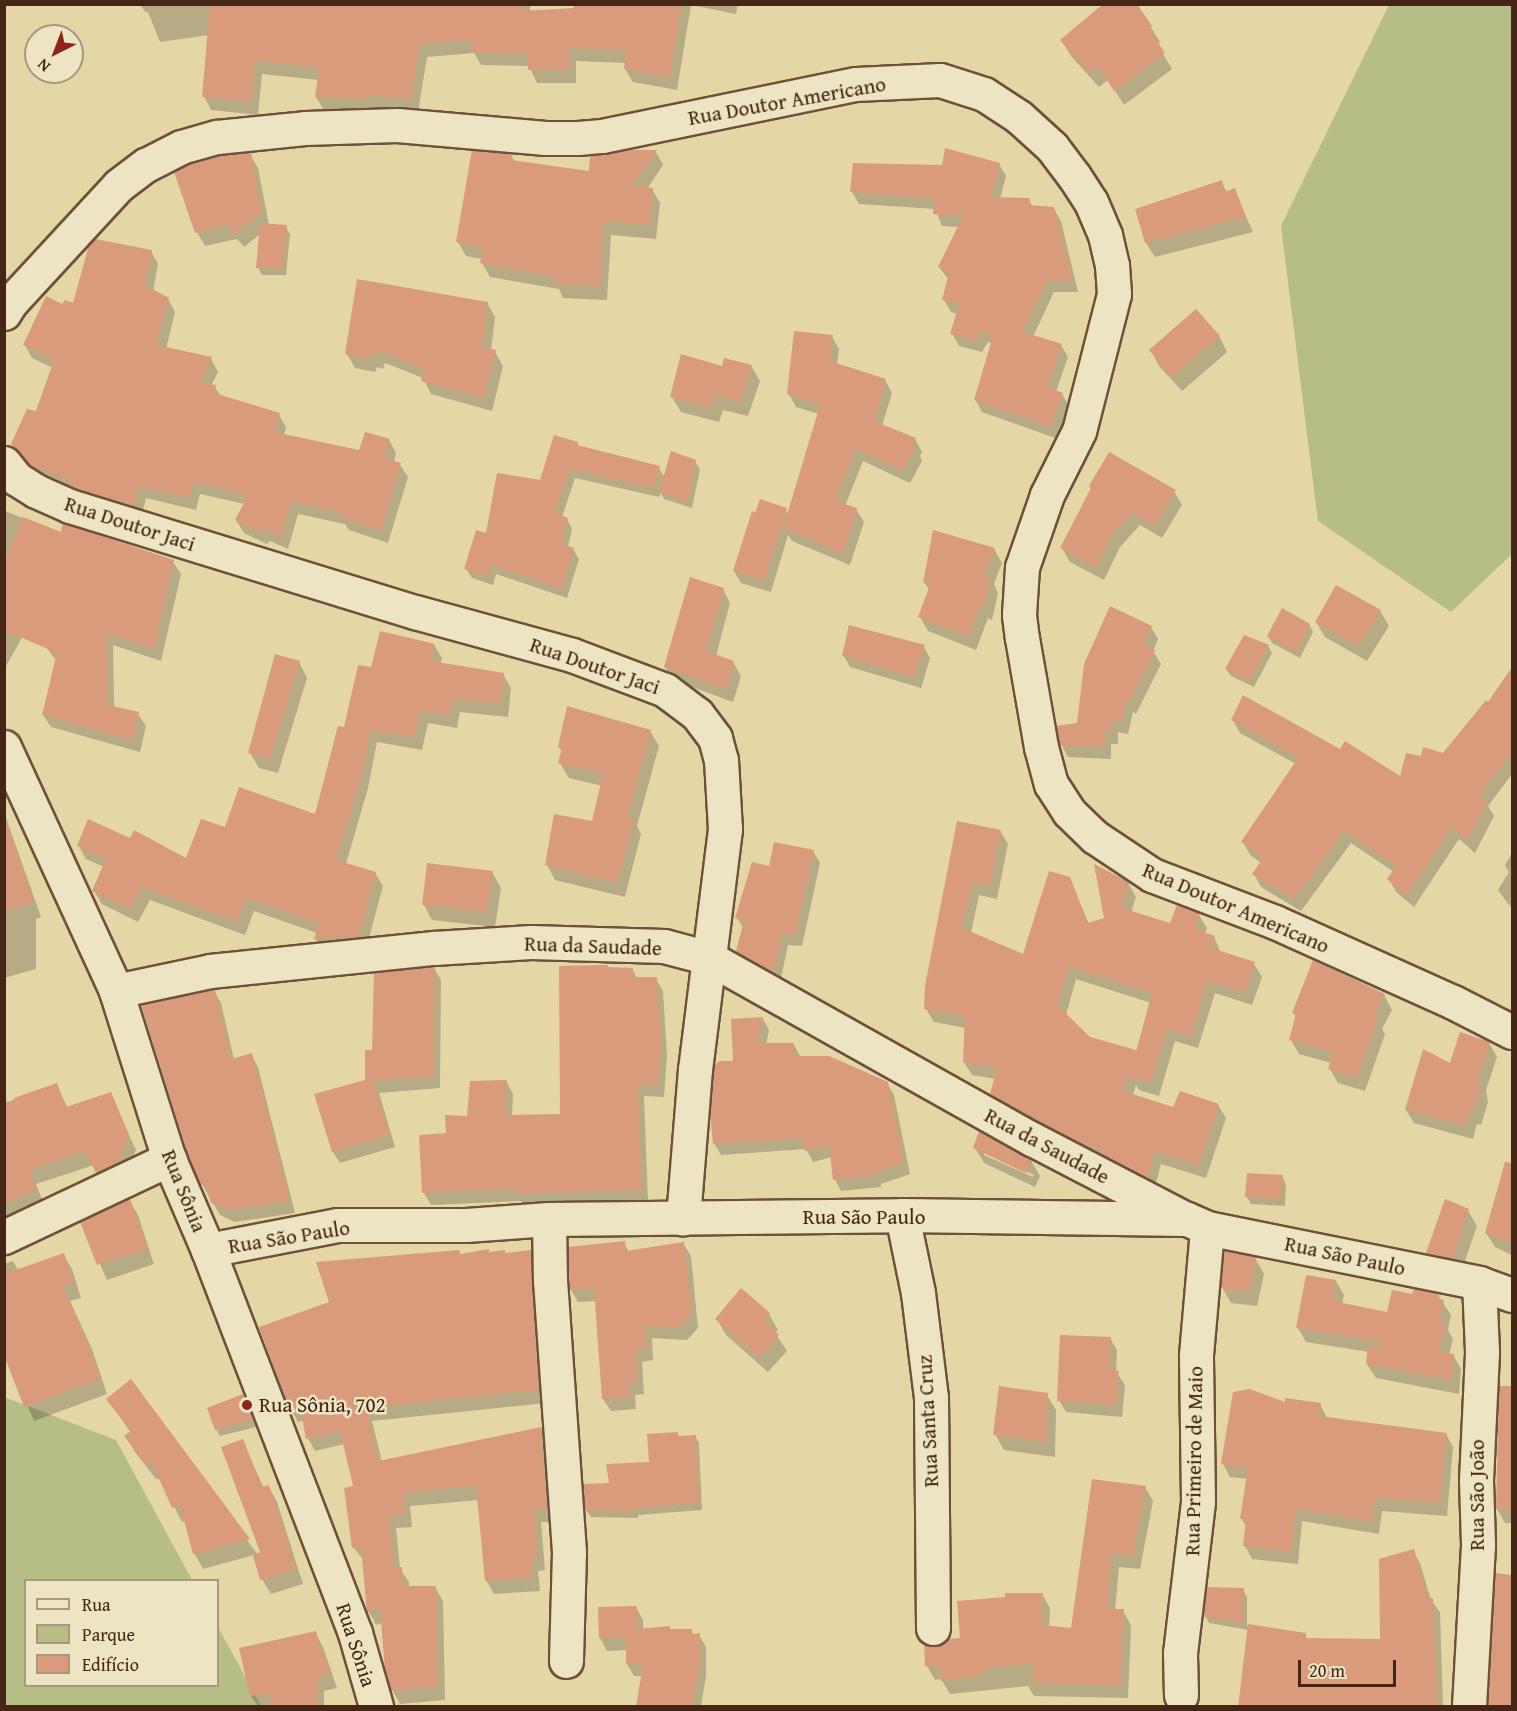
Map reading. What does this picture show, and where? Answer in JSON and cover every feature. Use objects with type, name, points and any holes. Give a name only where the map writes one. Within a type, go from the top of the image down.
[{"type":"street","name":"Rua Doutor Americano","points":[[7,304],[119,185],[146,165],[181,147],[217,137],[305,128],[397,125],[545,138],[578,138],[602,136],[856,84],[940,81],[984,94],[1019,117],[1052,147],[1074,176],[1091,202],[1105,235],[1112,265],[1114,294],[1079,431],[1047,495],[1022,567],[1019,615],[1022,638],[1041,747],[1051,784],[1069,812],[1095,837],[1152,875],[1275,922],[1454,1002],[1512,1032]]},
{"type":"street","name":"Rua Doutor Jaci","points":[[4,463],[17,479],[36,492],[70,506],[415,612],[563,653],[665,690],[682,700],[697,714],[715,738],[724,783],[725,829],[694,1069],[683,1219]]},
{"type":"street","name":"Rua Sônia","points":[[4,747],[116,991],[170,1159],[208,1250],[355,1633],[376,1707]]},
{"type":"street","name":"Rua da Saudade","points":[[116,991],[210,971],[434,948],[531,942],[664,946],[709,958],[1032,1139],[1197,1223]]},
{"type":"street","points":[[4,1237],[170,1159]]},
{"type":"street","name":"Rua São Paulo","points":[[208,1250],[338,1225],[466,1225],[549,1219],[902,1215],[1197,1223],[1479,1283],[1512,1295]]},
{"type":"street","name":"Rua Santa Cruz","points":[[902,1215],[918,1293],[931,1397],[933,1628]]},
{"type":"street","points":[[549,1219],[550,1280],[569,1552],[569,1628],[566,1661]]},
{"type":"street","name":"Rua Primeiro de Maio","points":[[1181,1695],[1180,1653],[1198,1501],[1197,1223]]},
{"type":"street","name":"Rua São João","points":[[1468,1707],[1478,1544],[1476,1480],[1482,1351],[1479,1283]]},
{"type":"green space","points":[[1389,5],[1512,5],[1512,554],[1451,612],[1318,521],[1281,226]]},
{"type":"green space","points":[[4,1397],[116,1440],[191,1579],[24,1579],[24,1687],[219,1687],[219,1629],[261,1706],[5,1706]]},
{"type":"building","points":[[210,4],[523,4],[522,11],[574,8],[574,4],[682,4],[670,78],[624,69],[626,51],[569,48],[569,70],[528,70],[528,54],[472,52],[472,40],[420,44],[411,100],[366,95],[366,99],[315,97],[319,68],[256,61],[251,102],[202,97]]},
{"type":"building","points":[[1103,4],[1137,4],[1152,26],[1149,29],[1165,53],[1114,91],[1098,66],[1089,73],[1060,40]]},
{"type":"building","points":[[945,148],[1000,163],[991,197],[1030,198],[1029,205],[1054,207],[1073,281],[1047,280],[1023,332],[1062,344],[1047,387],[1063,393],[1051,427],[974,400],[993,336],[981,331],[976,341],[950,334],[959,305],[942,300],[949,273],[938,267],[963,216],[933,214],[934,198],[850,192],[853,163],[942,165]]},
{"type":"building","points":[[472,150],[512,154],[511,160],[589,171],[590,156],[626,150],[657,150],[632,186],[653,188],[649,225],[604,221],[600,286],[554,284],[554,277],[480,263],[483,247],[456,242]]},
{"type":"building","points":[[251,152],[262,212],[234,234],[227,225],[195,233],[174,172],[220,155]]},
{"type":"building","points":[[1222,180],[1225,192],[1235,188],[1246,217],[1145,243],[1135,209]]},
{"type":"building","points":[[260,223],[287,225],[283,268],[256,268]]},
{"type":"building","points":[[95,239],[152,250],[145,285],[169,298],[156,345],[212,357],[200,382],[216,385],[214,393],[280,413],[274,432],[359,450],[365,432],[390,439],[384,458],[401,463],[381,531],[340,517],[341,512],[291,502],[281,537],[262,529],[259,532],[235,520],[248,495],[193,482],[189,498],[139,486],[134,506],[69,485],[69,480],[30,465],[11,444],[27,409],[36,411],[54,360],[23,345],[46,296],[62,304],[65,300],[73,303],[89,245]]},
{"type":"building","points":[[357,279],[488,302],[482,347],[496,350],[484,398],[421,381],[424,369],[377,350],[376,356],[369,354],[368,359],[345,354]]},
{"type":"building","points":[[1196,309],[1220,336],[1172,377],[1149,350]]},
{"type":"building","points":[[794,331],[833,335],[830,361],[886,379],[874,421],[916,438],[912,446],[916,447],[902,471],[856,449],[835,501],[857,508],[843,553],[783,528],[820,405],[787,394]]},
{"type":"building","points":[[681,354],[722,366],[724,358],[752,365],[740,402],[715,395],[711,408],[670,397]]},
{"type":"building","points":[[554,435],[578,442],[577,445],[660,466],[654,488],[569,469],[555,513],[568,518],[562,544],[574,548],[562,589],[491,565],[488,576],[464,569],[476,530],[486,533],[497,473],[540,480]]},
{"type":"building","points":[[671,451],[696,460],[688,502],[659,492]]},
{"type":"building","points":[[1109,452],[1176,490],[1154,526],[1132,513],[1113,533],[1096,567],[1060,548],[1091,488],[1089,486]]},
{"type":"building","points":[[760,499],[787,508],[764,580],[733,571],[752,511],[755,513]]},
{"type":"building","points":[[23,517],[61,532],[63,523],[174,560],[154,649],[107,633],[108,705],[139,712],[133,740],[42,715],[57,653],[4,630],[4,563]]},
{"type":"building","points":[[933,530],[995,548],[984,575],[991,577],[984,606],[980,605],[968,636],[918,617],[930,585],[923,583]]},
{"type":"building","points":[[690,577],[724,588],[706,651],[734,661],[726,689],[664,667]]},
{"type":"building","points":[[1336,585],[1381,610],[1358,646],[1315,622]]},
{"type":"building","points":[[1110,606],[1152,626],[1143,644],[1155,650],[1129,702],[1126,701],[1122,722],[1112,720],[1112,732],[1105,732],[1105,747],[1060,745],[1056,726],[1077,723],[1084,664]]},
{"type":"building","points":[[1282,608],[1310,624],[1296,652],[1267,636]]},
{"type":"building","points":[[849,625],[925,645],[914,677],[842,656]]},
{"type":"building","points":[[380,631],[435,644],[431,661],[504,673],[501,704],[453,699],[450,715],[421,710],[414,737],[370,730],[362,774],[336,860],[376,872],[359,936],[314,939],[319,923],[246,898],[237,922],[142,887],[130,909],[92,891],[106,859],[77,846],[88,819],[130,838],[134,830],[186,858],[201,819],[225,827],[239,787],[315,814],[338,726],[344,727],[358,665],[371,667]]},
{"type":"building","points":[[1244,635],[1269,645],[1249,681],[1225,669]]},
{"type":"building","points":[[275,654],[300,661],[270,759],[248,753]]},
{"type":"building","points":[[1512,667],[1512,752],[1478,797],[1488,802],[1467,841],[1452,827],[1406,896],[1387,879],[1396,866],[1344,831],[1294,899],[1252,874],[1263,858],[1241,842],[1298,758],[1231,720],[1243,695],[1340,749],[1345,741],[1400,776],[1406,753],[1421,756],[1423,747],[1443,753],[1486,700],[1488,702]]},
{"type":"building","points":[[567,706],[651,730],[628,816],[634,818],[617,883],[545,865],[554,814],[592,821],[603,774],[558,763],[562,748],[558,747]]},
{"type":"building","points":[[957,821],[1001,830],[990,886],[972,882],[962,928],[1023,954],[1049,871],[1070,877],[1088,923],[1104,918],[1094,864],[1129,882],[1122,908],[1170,923],[1177,905],[1200,913],[1195,929],[1215,936],[1211,948],[1255,962],[1245,993],[1207,980],[1191,1036],[1167,1029],[1151,1083],[1129,1077],[1152,993],[1069,967],[1062,991],[1058,1006],[1090,1037],[1136,1050],[1123,1091],[1173,1107],[1180,1091],[1219,1104],[1199,1165],[1154,1152],[1147,1178],[1101,1154],[1102,1151],[1080,1143],[990,1094],[997,1068],[963,1062],[965,1016],[924,1009],[925,986]]},
{"type":"building","points":[[4,826],[8,826],[34,903],[4,911]]},
{"type":"building","points":[[774,842],[814,850],[795,935],[782,934],[773,972],[736,951],[744,921],[735,918],[752,862],[769,866]]},
{"type":"building","points":[[427,863],[493,871],[487,912],[422,905]]},
{"type":"building","points":[[1313,960],[1385,994],[1373,1016],[1378,1019],[1357,1078],[1328,1069],[1333,1052],[1289,1040],[1296,1014],[1292,1013]]},
{"type":"building","points":[[608,965],[608,967],[633,968],[632,977],[657,977],[661,1043],[658,1085],[638,1085],[642,1190],[515,1194],[515,1189],[422,1193],[419,1135],[446,1133],[445,1115],[467,1116],[470,1081],[507,1080],[505,1115],[560,1114],[559,966]]},
{"type":"building","points":[[435,967],[434,1076],[373,1081],[390,1135],[332,1152],[314,1094],[365,1080],[365,1050],[372,1050],[374,973]]},
{"type":"building","points":[[215,989],[231,1059],[252,1053],[290,1201],[228,1210],[211,1203],[205,1184],[200,1185],[187,1152],[141,1005]]},
{"type":"building","points":[[763,1017],[758,1043],[794,1043],[794,1056],[829,1056],[888,1082],[904,1162],[875,1172],[875,1175],[833,1180],[829,1145],[805,1151],[801,1138],[713,1144],[710,1112],[714,1065],[720,1061],[733,1061],[731,1019]]},
{"type":"building","points":[[1460,1032],[1490,1042],[1479,1076],[1478,1086],[1481,1088],[1474,1112],[1470,1111],[1465,1126],[1405,1110],[1423,1049],[1450,1063]]},
{"type":"building","points":[[57,1083],[66,1107],[111,1092],[129,1135],[118,1162],[96,1173],[85,1151],[29,1170],[37,1189],[4,1204],[4,1106],[15,1101],[14,1098]]},
{"type":"building","points":[[979,1131],[1032,1160],[1026,1173],[973,1148]]},
{"type":"building","points":[[1505,1162],[1512,1163],[1512,1243],[1485,1233]]},
{"type":"building","points":[[1247,1173],[1283,1175],[1281,1200],[1245,1197]]},
{"type":"building","points":[[130,1198],[147,1249],[97,1265],[80,1222]]},
{"type":"building","points":[[1445,1199],[1469,1209],[1453,1259],[1426,1253]]},
{"type":"building","points":[[625,1241],[626,1251],[684,1242],[692,1314],[680,1328],[645,1326],[647,1347],[636,1349],[638,1382],[629,1382],[629,1397],[602,1399],[594,1289],[570,1290],[568,1247]]},
{"type":"building","points":[[489,1249],[489,1252],[505,1250],[505,1253],[531,1250],[539,1390],[366,1408],[378,1461],[541,1427],[547,1509],[534,1509],[538,1557],[532,1558],[533,1577],[485,1581],[476,1486],[404,1493],[405,1514],[389,1515],[395,1568],[402,1567],[403,1586],[436,1586],[438,1687],[391,1691],[385,1670],[380,1608],[367,1613],[361,1547],[352,1548],[344,1488],[353,1486],[340,1431],[306,1439],[300,1406],[289,1409],[259,1327],[329,1302],[316,1262],[459,1250],[460,1254]]},
{"type":"building","points":[[1224,1251],[1256,1257],[1249,1292],[1221,1288]]},
{"type":"building","points":[[64,1253],[74,1283],[63,1287],[84,1333],[100,1379],[24,1407],[4,1355],[4,1274]]},
{"type":"building","points":[[1306,1275],[1336,1280],[1333,1301],[1387,1312],[1392,1290],[1412,1294],[1414,1289],[1439,1294],[1437,1299],[1444,1300],[1439,1322],[1446,1323],[1439,1352],[1454,1354],[1451,1380],[1366,1364],[1368,1346],[1381,1347],[1383,1342],[1296,1328]]},
{"type":"building","points":[[741,1288],[770,1313],[764,1321],[779,1335],[759,1358],[715,1319]]},
{"type":"building","points":[[1060,1335],[1111,1337],[1110,1370],[1119,1371],[1116,1405],[1057,1401]]},
{"type":"building","points":[[131,1379],[250,1539],[193,1554],[180,1505],[172,1508],[152,1463],[146,1465],[124,1436],[131,1431],[106,1399]]},
{"type":"building","points":[[999,1386],[1048,1393],[1047,1442],[993,1435]]},
{"type":"building","points":[[1499,1386],[1512,1386],[1512,1510],[1496,1509]]},
{"type":"building","points":[[1250,1389],[1285,1402],[1285,1398],[1321,1403],[1319,1416],[1447,1433],[1440,1503],[1375,1498],[1372,1522],[1296,1509],[1291,1552],[1243,1546],[1246,1519],[1240,1519],[1248,1468],[1221,1464],[1233,1392]]},
{"type":"building","points":[[243,1394],[253,1419],[215,1430],[207,1408]]},
{"type":"building","points":[[678,1432],[678,1436],[696,1435],[699,1503],[635,1508],[635,1512],[585,1510],[583,1484],[609,1483],[606,1464],[649,1462],[647,1434]]},
{"type":"building","points":[[243,1439],[262,1487],[269,1485],[296,1569],[260,1580],[253,1556],[260,1552],[221,1447]]},
{"type":"building","points":[[1092,1479],[1146,1486],[1133,1556],[1112,1553],[1107,1609],[1124,1609],[1121,1685],[1033,1683],[1033,1664],[986,1668],[985,1674],[979,1674],[978,1677],[941,1681],[939,1666],[925,1666],[924,1644],[934,1647],[948,1639],[960,1638],[957,1601],[1005,1597],[1005,1593],[1043,1593],[1042,1625],[1071,1628]]},
{"type":"building","points":[[1414,1549],[1428,1599],[1433,1598],[1438,1707],[1238,1707],[1248,1624],[1306,1633],[1306,1638],[1380,1639],[1379,1559]]},
{"type":"building","points":[[1495,1573],[1512,1575],[1512,1707],[1488,1707]]},
{"type":"building","points":[[1207,1587],[1244,1588],[1243,1623],[1203,1616]]},
{"type":"building","points":[[637,1606],[637,1629],[670,1626],[670,1629],[692,1629],[692,1634],[700,1633],[700,1663],[692,1707],[636,1707],[643,1664],[626,1664],[626,1638],[599,1638],[598,1607]]},
{"type":"building","points":[[316,1631],[330,1674],[317,1677],[317,1707],[271,1707],[272,1694],[250,1696],[239,1648]]},
{"type":"place","name":"Rua Sônia, 702","points":[[247,1405]]}]
